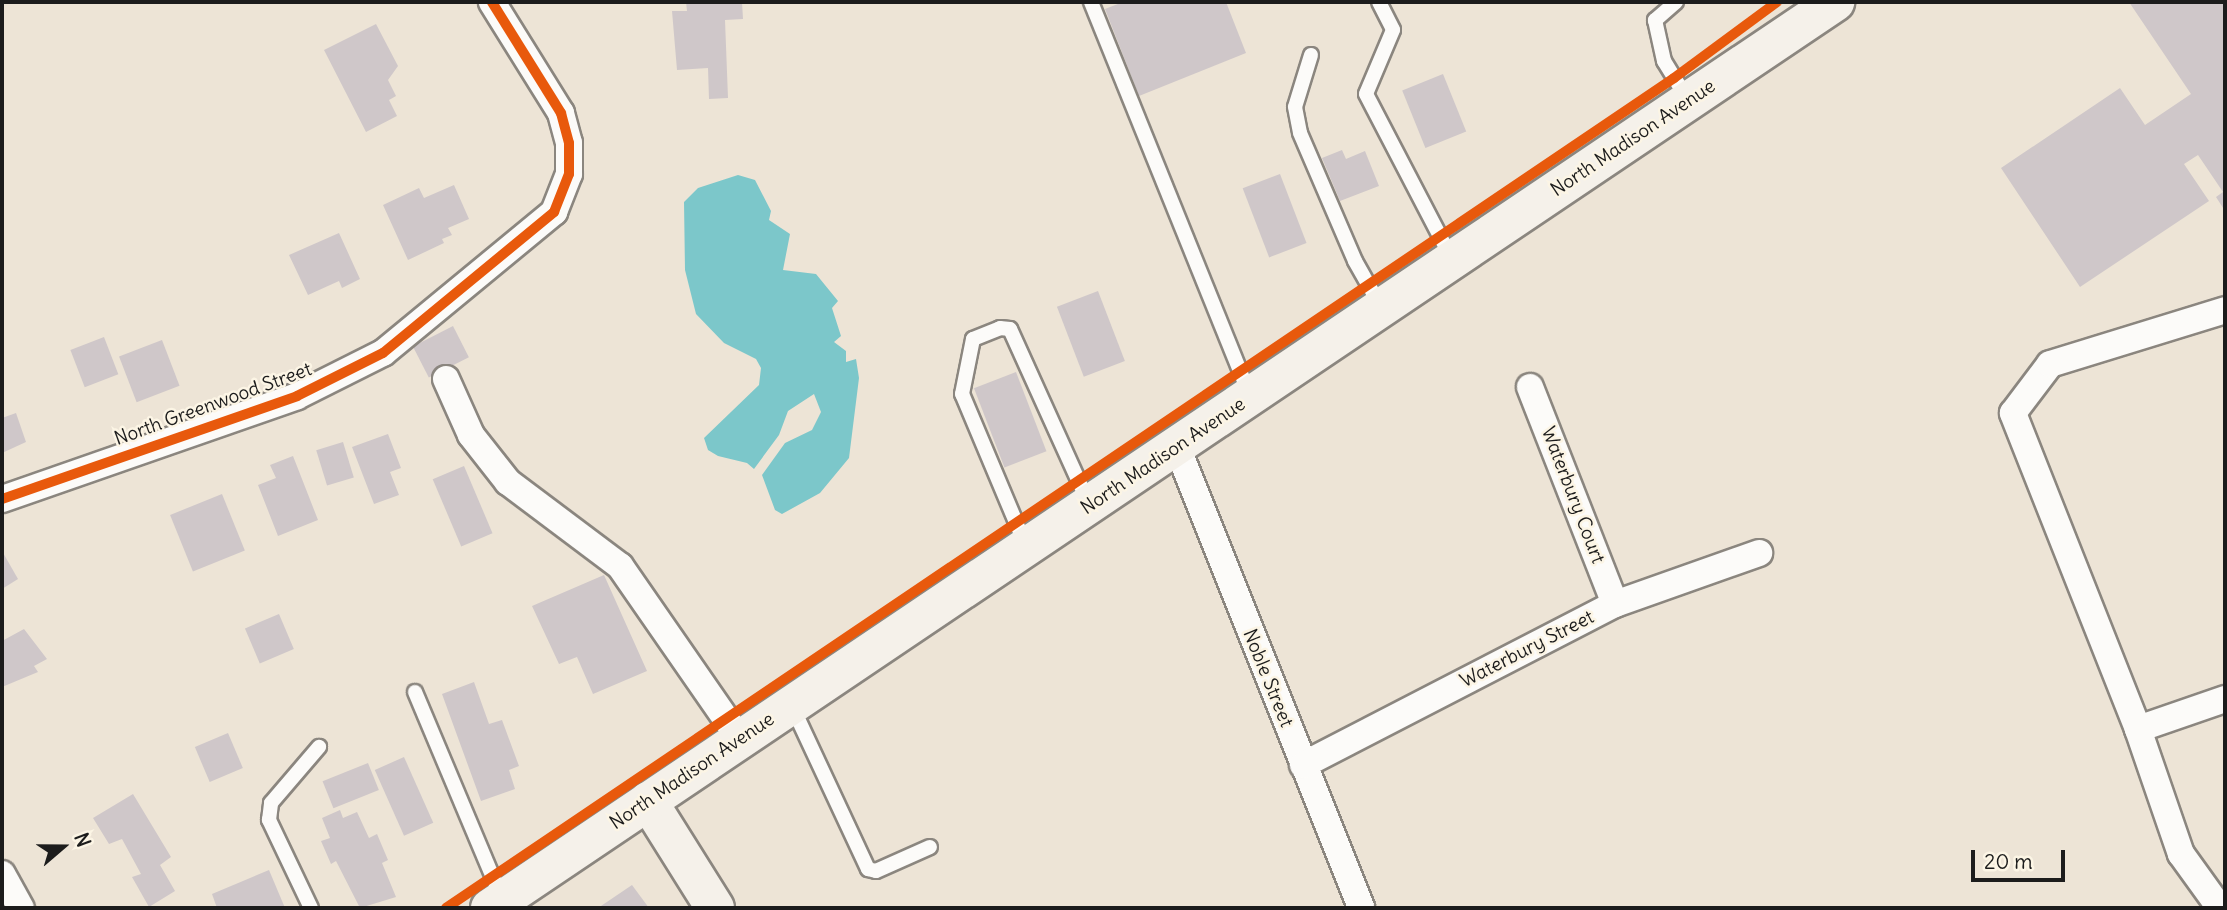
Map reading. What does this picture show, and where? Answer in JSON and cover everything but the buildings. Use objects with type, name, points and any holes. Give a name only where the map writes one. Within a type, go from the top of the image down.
[{"type":"main road","name":"North Madison Avenue","points":[[495,906],[1835,2]]},
{"type":"main road","points":[[648,801],[715,908]]},
{"type":"street","name":"North Greenwood Street","points":[[2,499],[297,396],[383,353],[554,212],[569,174],[569,144],[561,113],[492,2]]},
{"type":"street","points":[[2220,908],[2181,854],[2138,729],[2013,413],[2050,364],[2225,310]]},
{"type":"street","points":[[446,379],[471,435],[508,482],[620,566],[740,739]]},
{"type":"street","name":"Waterbury Court","points":[[1530,387],[1615,604]]},
{"type":"street","name":"Noble Street","points":[[1177,447],[1360,908]]},
{"type":"street","name":"Waterbury Street","points":[[1303,765],[1615,604],[1759,552]]},
{"type":"street","points":[[2138,729],[2225,699]]},
{"type":"street","points":[[2,874],[21,908]]},
{"type":"lane","points":[[1091,2],[1250,397]]},
{"type":"lane","points":[[1379,2],[1393,30],[1366,94],[1453,261]]},
{"type":"lane","points":[[1676,2],[1655,20],[1664,61],[1689,101]]},
{"type":"lane","points":[[1311,55],[1295,107],[1300,133],[1355,261],[1382,308]]},
{"type":"lane","points":[[1027,548],[962,394],[973,339],[1000,328],[1010,329],[1089,505]]},
{"type":"lane","points":[[415,692],[495,906]]},
{"type":"lane","points":[[791,705],[868,869],[876,871],[930,847]]},
{"type":"lane","points":[[312,908],[269,820],[271,803],[319,747]]},
{"type":"water","points":[[738,175],[755,180],[771,211],[769,220],[790,234],[783,270],[816,274],[838,301],[832,308],[841,336],[834,342],[846,351],[846,362],[856,359],[859,378],[849,458],[820,493],[782,514],[775,510],[762,475],[785,443],[812,430],[821,412],[814,394],[788,411],[779,435],[754,469],[747,463],[718,456],[708,450],[704,438],[759,385],[761,368],[756,359],[724,343],[696,314],[685,270],[684,202],[698,188]]},
{"type":"cycle path","points":[[2,499],[297,396],[383,353],[554,212],[569,174],[569,143],[561,113],[492,2]]},
{"type":"cycle path","points":[[446,908],[1674,78],[1777,2]]}]
